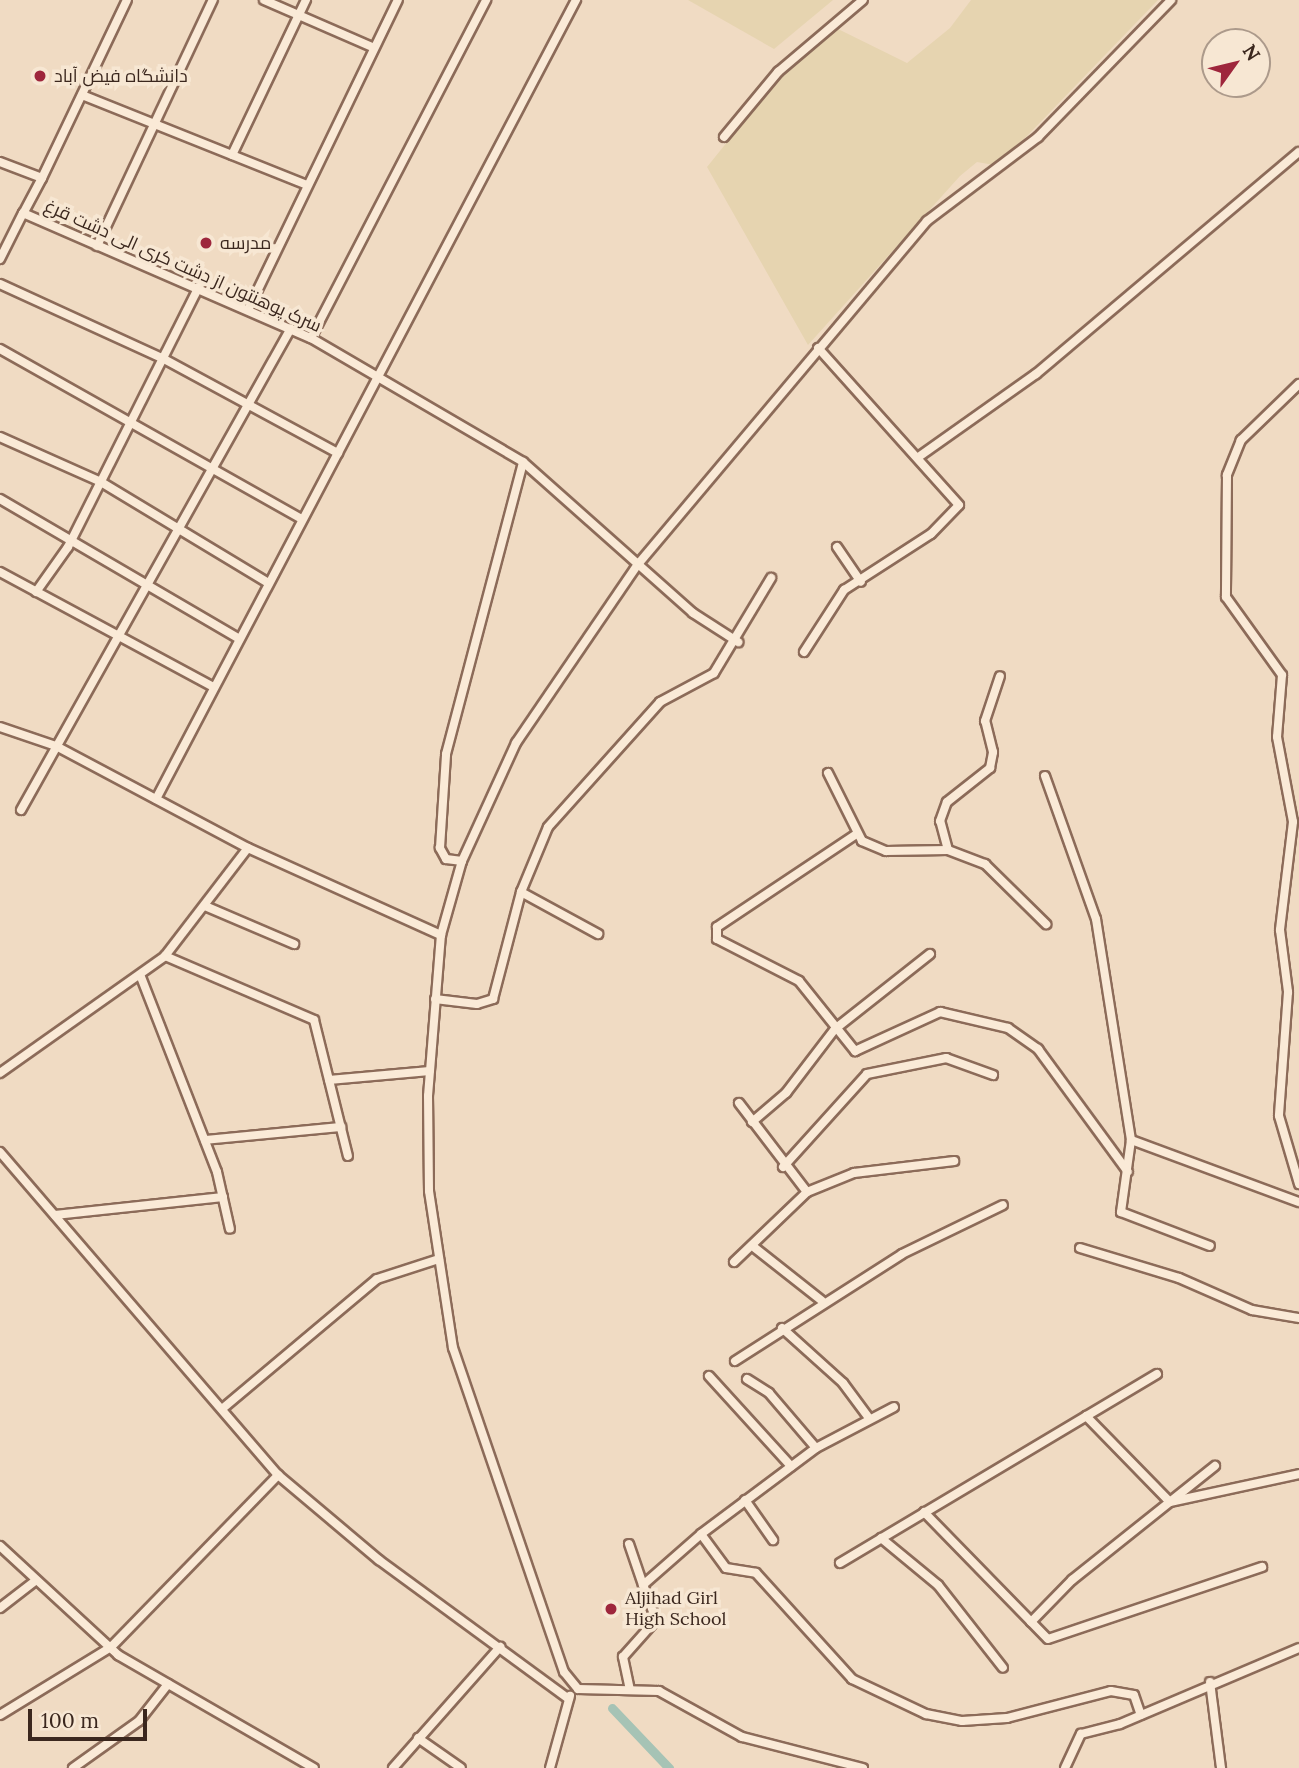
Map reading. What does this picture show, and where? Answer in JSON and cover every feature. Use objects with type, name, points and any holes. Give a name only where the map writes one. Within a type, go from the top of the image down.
[{"type":"street","points":[[42,178],[127,0]]},
{"type":"street","points":[[97,246],[213,0]]},
{"type":"street","points":[[264,0],[372,47]]},
{"type":"street","points":[[232,155],[306,0]]},
{"type":"street","points":[[248,310],[372,47],[398,0]]},
{"type":"street","points":[[311,338],[486,0]]},
{"type":"street","points":[[156,799],[300,518],[381,378],[576,0]]},
{"type":"street","points":[[724,137],[778,72],[863,0]]},
{"type":"street","points":[[863,1768],[777,1750],[672,1696],[630,1690],[592,1692],[575,1684],[558,1657],[453,1348],[429,1191],[430,1071],[441,935],[462,861],[516,743],[639,563],[927,222],[1038,136],[1171,0]]},
{"type":"street","points":[[82,94],[307,185]]},
{"type":"street","points":[[920,456],[1036,374],[1299,152]]},
{"type":"street","name":"سرک پوهنتون از دشت کری الی دشت قرغ","points":[[0,162],[42,178],[23,213],[97,246],[199,286],[291,328],[523,462],[639,563],[738,642]]},
{"type":"street","points":[[0,259],[23,213]]},
{"type":"street","points":[[0,284],[164,359],[338,453]]},
{"type":"street","points":[[36,592],[72,539],[199,286]]},
{"type":"street","points":[[21,810],[291,328]]},
{"type":"street","points":[[804,652],[844,590],[861,582],[957,510],[957,499],[818,348]]},
{"type":"street","points":[[0,349],[215,467],[300,518]]},
{"type":"street","points":[[1299,384],[1241,440],[1227,475],[1226,597],[1282,675],[1277,737],[1293,822],[1280,930],[1288,992],[1279,1116],[1299,1183]]},
{"type":"street","points":[[0,436],[101,482],[267,582]]},
{"type":"street","points":[[462,861],[446,859],[440,848],[446,754],[523,462]]},
{"type":"street","points":[[0,499],[149,582],[239,638]]},
{"type":"street","points":[[837,547],[861,582]]},
{"type":"street","points":[[0,572],[214,687]]},
{"type":"street","points":[[435,999],[477,1004],[492,999],[521,892],[548,827],[571,796],[660,702],[715,673],[738,642],[771,578]]},
{"type":"street","points":[[948,850],[940,821],[947,802],[990,768],[993,752],[985,721],[1000,676]]},
{"type":"street","points":[[0,727],[57,746],[248,848],[441,935]]},
{"type":"street","points":[[828,773],[855,835],[886,851],[948,850],[995,871],[1046,924]]},
{"type":"street","points":[[1045,776],[1096,919],[1131,1140],[1121,1212],[1210,1246]]},
{"type":"street","points":[[855,835],[714,933],[799,981],[835,1029],[860,1051],[940,1012],[1008,1028],[1038,1049],[1128,1172]]},
{"type":"street","points":[[0,1073],[141,977],[165,956],[248,848]]},
{"type":"street","points":[[521,892],[597,933]]},
{"type":"street","points":[[205,906],[294,944]]},
{"type":"street","points":[[752,1122],[786,1093],[835,1029],[930,954]]},
{"type":"street","points":[[165,956],[314,1020],[348,1156]]},
{"type":"street","points":[[141,977],[205,1140],[230,1229]]},
{"type":"street","points":[[783,1167],[867,1074],[946,1058],[993,1074]]},
{"type":"street","points":[[329,1080],[430,1071]]},
{"type":"street","points":[[739,1103],[783,1167],[807,1192]]},
{"type":"street","points":[[205,1140],[341,1127]]},
{"type":"street","points":[[1131,1140],[1299,1202]]},
{"type":"street","points":[[0,1152],[278,1475],[569,1699]]},
{"type":"street","points":[[734,1262],[755,1248],[807,1192],[853,1173],[954,1161]]},
{"type":"street","points":[[55,1215],[223,1197]]},
{"type":"street","points":[[734,1361],[822,1301],[1003,1205]]},
{"type":"street","points":[[755,1248],[822,1301]]},
{"type":"street","points":[[1080,1248],[1179,1278],[1252,1310],[1299,1318]]},
{"type":"street","points":[[222,1409],[377,1279],[439,1259]]},
{"type":"street","points":[[782,1328],[843,1383],[869,1418]]},
{"type":"street","points":[[840,1563],[1157,1374]]},
{"type":"street","points":[[709,1376],[791,1466]]},
{"type":"street","points":[[747,1379],[769,1393],[816,1448]]},
{"type":"street","points":[[643,1585],[701,1534],[816,1448],[894,1407]]},
{"type":"street","points":[[1086,1416],[1170,1502]]},
{"type":"street","points":[[1031,1622],[1215,1466]]},
{"type":"street","points":[[1170,1502],[1299,1474]]},
{"type":"street","points":[[0,1715],[111,1647],[278,1475]]},
{"type":"street","points":[[745,1500],[773,1540]]},
{"type":"street","points":[[924,1512],[1031,1622],[1053,1638],[1262,1567]]},
{"type":"street","points":[[701,1534],[726,1568],[756,1573],[852,1679],[926,1714],[962,1721],[1007,1718],[1111,1691],[1134,1695],[1141,1715]]},
{"type":"street","points":[[881,1538],[938,1585],[1003,1668]]},
{"type":"street","points":[[629,1544],[656,1620],[623,1657],[630,1690]]},
{"type":"street","points":[[0,1546],[35,1581],[111,1647],[314,1768]]},
{"type":"street","points":[[0,1608],[35,1581]]},
{"type":"street","points":[[394,1768],[500,1647]]},
{"type":"street","points":[[1065,1768],[1081,1734],[1141,1715],[1210,1682],[1299,1648]]},
{"type":"street","points":[[1210,1682],[1221,1768]]},
{"type":"street","points":[[73,1768],[139,1721],[169,1684]]},
{"type":"street","points":[[550,1768],[575,1684]]},
{"type":"street","points":[[418,1738],[461,1768]]},
{"type":"shaded area","points":[[688,0],[833,0],[774,49]]},
{"type":"shaded area","points":[[971,0],[1158,0],[1028,135],[994,165],[977,162],[960,176],[808,345],[707,167],[786,69],[834,27],[907,63],[950,28]]},
{"type":"waterway","points":[[612,1708],[669,1768]]},
{"type":"place","name":"دانشگاه فیض آباد","points":[[40,76]]},
{"type":"place","name":"مدرسه","points":[[206,243]]},
{"type":"place","name":"Aljihad Girl High School","points":[[611,1609]]}]
